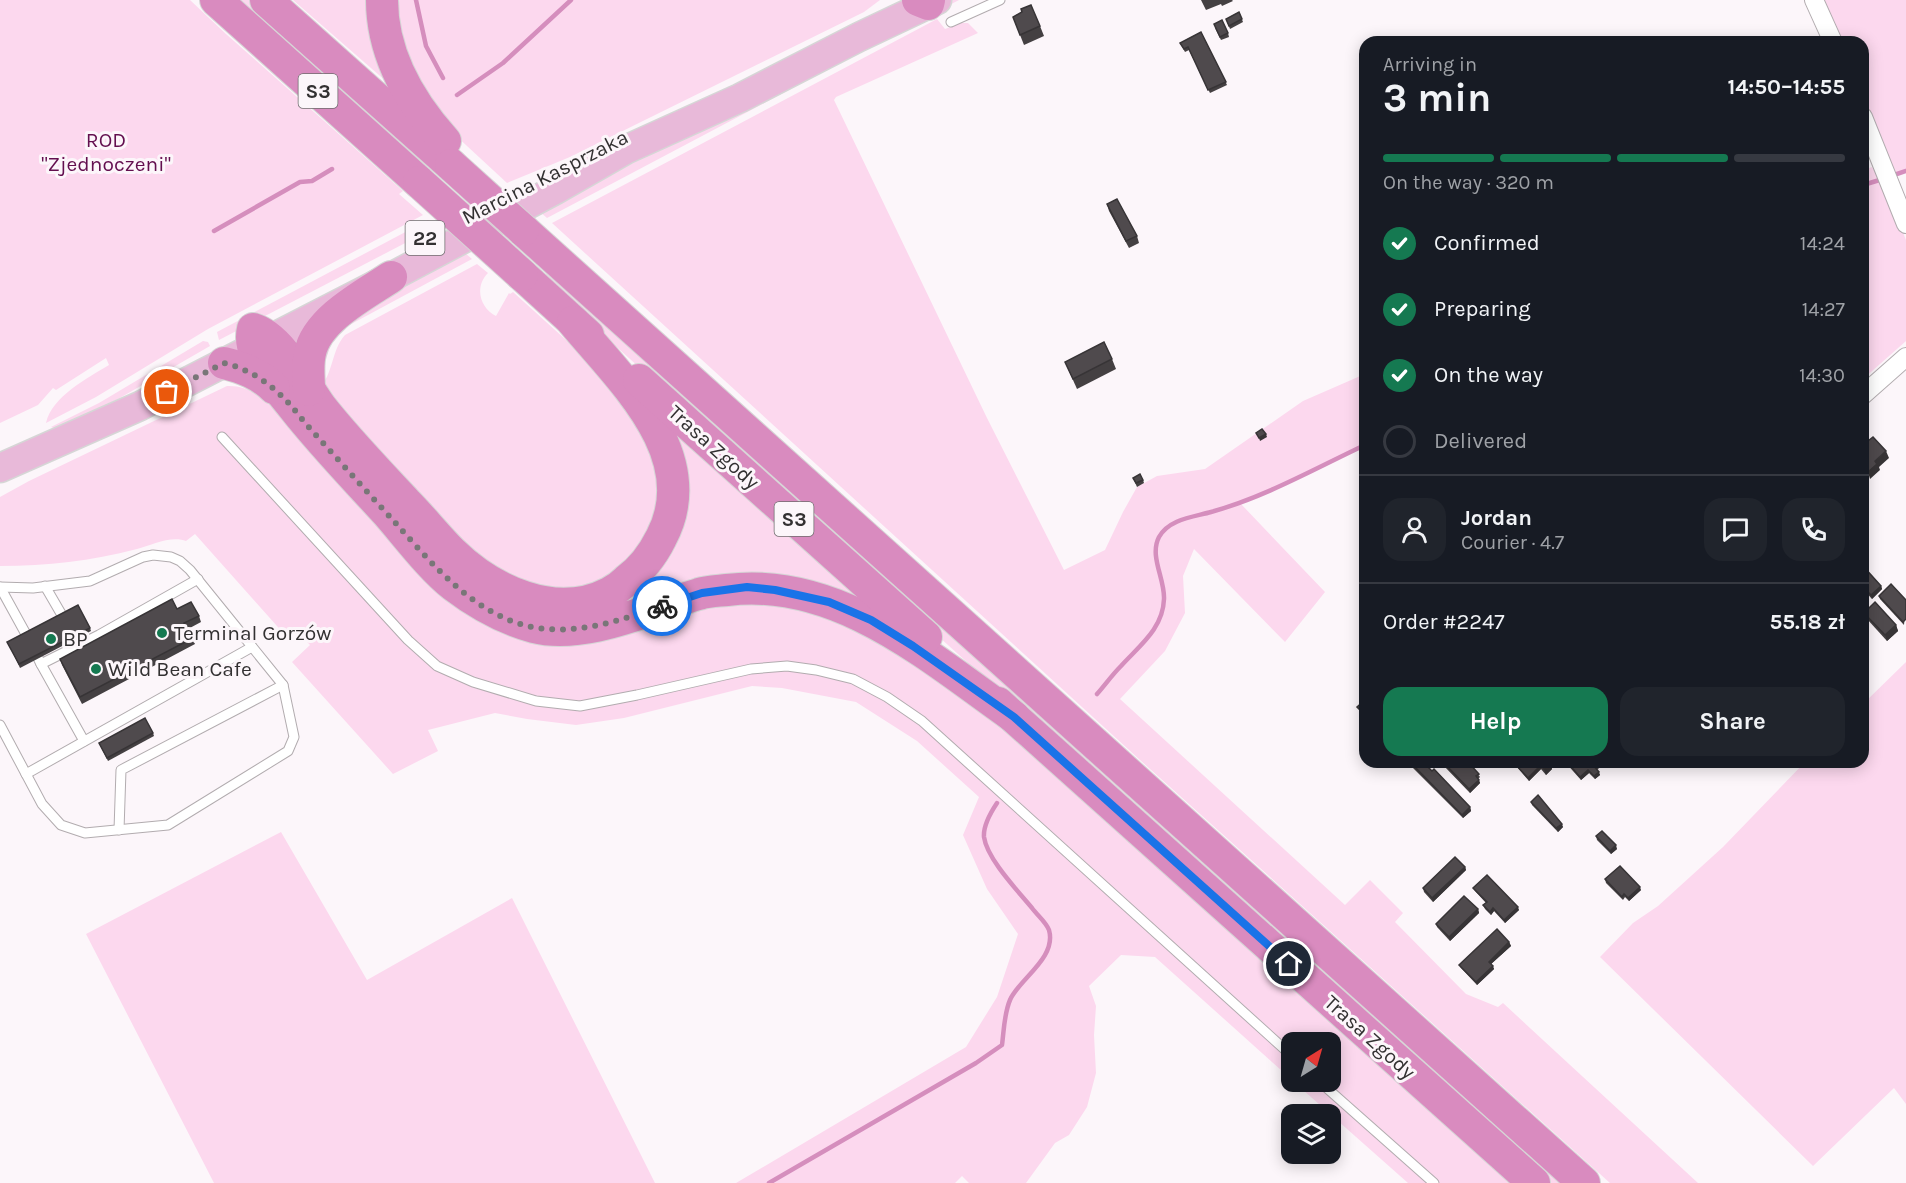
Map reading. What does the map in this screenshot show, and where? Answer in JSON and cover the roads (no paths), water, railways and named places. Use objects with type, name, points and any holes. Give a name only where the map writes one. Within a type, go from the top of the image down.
[{"type":"highway","name":"Trasa Zgody","points":[[216,0],[1534,1183]]},
{"type":"highway","name":"S3","points":[[266,0],[456,163]]},
{"type":"highway","points":[[381,0],[382,18],[392,58],[409,94],[456,163]]},
{"type":"highway","name":"Trasa Zgody","points":[[456,163],[523,230],[1584,1183]]},
{"type":"highway","points":[[298,396],[310,351],[322,328],[343,309],[391,277]]},
{"type":"highway","points":[[259,339],[260,362],[342,433],[440,540],[481,577],[516,595],[561,604],[584,601],[608,594],[648,561],[667,528],[673,493],[673,477],[658,430],[644,408],[573,322]]},
{"type":"highway","points":[[224,363],[251,372],[298,396],[452,584],[502,617],[537,628],[567,629],[604,625],[702,593],[747,587],[775,590],[829,602],[871,620],[913,646],[1014,717]]},
{"type":"main road","name":"Marcina Kasprzaka","points":[[0,456],[391,277],[625,150],[740,98],[927,4]]},
{"type":"main road","name":"Marcina Kasprzaka","points":[[0,468],[140,406],[224,363],[259,339],[545,174],[681,111],[927,4]]},
{"type":"street","points":[[1814,0],[1830,36]]},
{"type":"street","points":[[1869,132],[1906,224]]},
{"type":"street","points":[[1869,390],[1906,357]]},
{"type":"lane","name":"Marcina Kasprzaka","points":[[927,4],[1000,0]]},
{"type":"lane","points":[[222,437],[408,640],[437,666],[473,682],[536,701],[580,706],[751,669],[787,666],[853,679],[887,697],[922,721],[1281,1046]]},
{"type":"lane","points":[[0,587],[33,588],[90,581],[143,557],[153,555],[171,557],[180,561],[198,579],[283,685],[294,737],[288,751],[168,825],[85,833],[61,825],[42,804],[0,725]]},
{"type":"lane","points":[[84,741],[40,661],[76,642],[99,635],[198,579]]},
{"type":"lane","points":[[45,586],[63,617]]},
{"type":"lane","points":[[0,587],[27,636]]},
{"type":"lane","points":[[26,774],[252,647]]},
{"type":"lane","points":[[119,830],[121,770],[283,685]]},
{"type":"lane","points":[[1331,1092],[1434,1183]]},
{"type":"waterway","points":[[416,0],[426,46],[443,78]]},
{"type":"waterway","points":[[457,95],[503,63],[571,0]]},
{"type":"waterway","points":[[214,231],[300,182],[312,181],[332,169]]},
{"type":"waterway","points":[[1891,176],[1906,171]]},
{"type":"waterway","points":[[1869,183],[1883,179]]},
{"type":"waterway","points":[[1097,694],[1149,636],[1163,610],[1164,591],[1156,560],[1156,544],[1163,531],[1175,522],[1231,506],[1270,491],[1359,448]]},
{"type":"waterway","points":[[769,1183],[976,1063],[1002,1045],[1005,1016],[1010,1000],[1043,959],[1050,940],[1046,924],[1004,874],[986,846],[985,828],[997,803]]},
{"type":"place","name":"Terminal Gorzów","points":[[162,633]]},
{"type":"place","name":"BP","points":[[51,639]]},
{"type":"place","name":"Wild Bean Cafe","points":[[96,669]]},
{"type":"park label","name":"ROD \"Zjednoczeni\"","points":[[106,152]]}]
